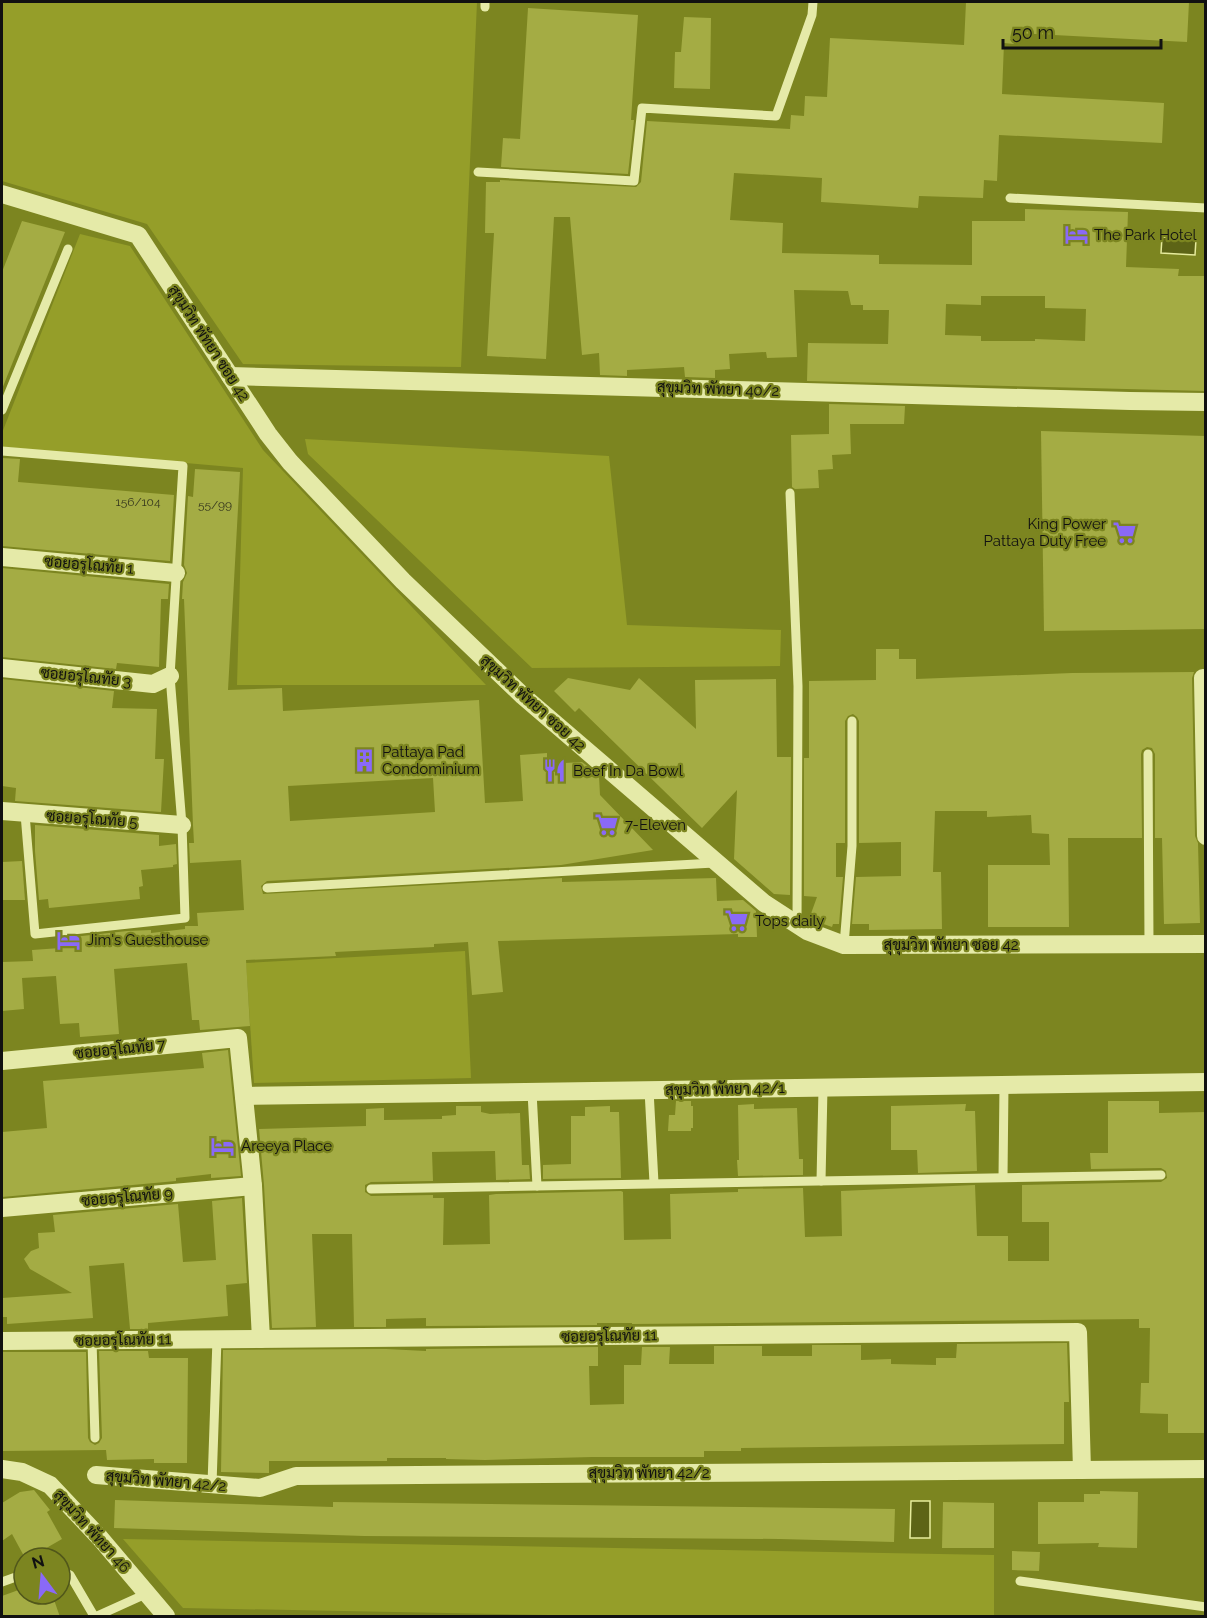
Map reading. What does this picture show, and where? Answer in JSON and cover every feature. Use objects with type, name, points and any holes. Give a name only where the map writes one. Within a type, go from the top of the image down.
[{"type":"street","name":"สุขุมวิท พัทยา ซอย 42","points":[[2,194],[138,235],[268,434],[290,462],[403,581],[523,696],[716,863],[764,903],[797,925],[844,945],[1206,944]]},
{"type":"street","name":"สุขุมวิท พัทยา 40/2","points":[[230,376],[1206,402]]},
{"type":"street","name":"ซอยอรุโณทัย 1","points":[[2,557],[176,573]]},
{"type":"street","name":"ซอยอรุโณทัย 3","points":[[2,668],[153,684],[170,676]]},
{"type":"street","points":[[1203,678],[1206,836]]},
{"type":"street","name":"ซอยอรุโณทัย 5","points":[[2,811],[182,825]]},
{"type":"street","name":"ซอยอรุโณทัย 7","points":[[2,1061],[238,1038],[244,1096]]},
{"type":"street","name":"สุขุมวิท พัทยา 42/1","points":[[244,1096],[1206,1082]]},
{"type":"street","points":[[244,1096],[253,1186],[261,1339]]},
{"type":"street","name":"ซอยอรุโณทัย 9","points":[[2,1208],[253,1186]]},
{"type":"street","name":"ซอยอรุโณทัย 11","points":[[2,1341],[1078,1332],[1082,1470]]},
{"type":"street","name":"สุขุมวิท พัทยา 46","points":[[2,1469],[22,1472],[50,1485],[148,1593],[166,1617]]},
{"type":"street","name":"สุขุมวิท พัทยา 42/2","points":[[96,1475],[260,1488],[296,1476],[1206,1469]]},
{"type":"lane","points":[[478,172],[634,181],[642,108],[776,116],[812,15],[813,2]]},
{"type":"lane","points":[[1010,198],[1206,208]]},
{"type":"lane","points":[[2,410],[68,249]]},
{"type":"lane","points":[[2,451],[183,466],[170,676],[182,825],[185,918],[35,934],[25,814]]},
{"type":"lane","points":[[790,493],[798,686],[797,925]]},
{"type":"lane","points":[[844,945],[852,846],[852,721]]},
{"type":"lane","points":[[1148,754],[1149,944]]},
{"type":"lane","points":[[267,888],[716,863]]},
{"type":"lane","points":[[1003,1177],[1004,1085]]},
{"type":"lane","points":[[821,1181],[823,1088]]},
{"type":"lane","points":[[649,1090],[654,1183]]},
{"type":"lane","points":[[532,1092],[537,1186]]},
{"type":"lane","points":[[370,1189],[1161,1175]]},
{"type":"lane","points":[[212,1484],[217,1340]]},
{"type":"lane","points":[[92,1341],[95,1438]]},
{"type":"lane","points":[[72,1578],[96,1617],[148,1593]]},
{"type":"lane","points":[[1020,1581],[1206,1607]]},
{"type":"shaded area","points":[[2,2],[477,2],[461,367],[243,364],[147,224],[2,181]]},
{"type":"shaded area","points":[[80,234],[130,246],[263,450],[486,685],[237,685],[243,468],[2,447],[2,433]]},
{"type":"shaded area","points":[[1162,237],[1196,239],[1195,255],[1161,253]]},
{"type":"shaded area","points":[[305,439],[609,456],[627,625],[781,630],[780,666],[532,668],[308,454]]},
{"type":"shaded area","points":[[465,951],[471,1078],[254,1083],[246,963]]},
{"type":"shaded area","points":[[911,1501],[930,1501],[930,1538],[910,1538]]},
{"type":"shaded area","points":[[123,1539],[994,1555],[994,1616],[603,1616],[183,1608]]},
{"type":"building","points":[[966,2],[1189,2],[1187,42],[1015,33],[1014,44],[1004,43],[1002,94],[1164,103],[1162,143],[999,135],[997,181],[984,180],[983,198],[919,196],[918,208],[821,202],[822,178],[734,173],[730,220],[783,223],[782,253],[879,255],[879,264],[972,265],[972,221],[1025,221],[1025,209],[1128,212],[1126,267],[1179,269],[1178,276],[1206,276],[1206,391],[807,381],[808,343],[888,344],[889,310],[863,310],[863,305],[851,305],[848,291],[794,290],[797,357],[767,358],[766,352],[729,354],[730,369],[715,370],[715,378],[685,377],[684,367],[627,370],[627,376],[600,375],[599,353],[582,355],[570,217],[554,217],[546,359],[487,356],[494,233],[485,233],[486,182],[500,182],[500,180],[636,187],[641,182],[647,121],[790,129],[791,115],[804,116],[805,96],[827,97],[830,38],[964,45]],"holes":[[[981,296],[1045,296],[1045,308],[1086,309],[1085,341],[1035,339],[1035,341],[981,341],[981,336],[945,335],[946,304],[981,305]]]},
{"type":"building","points":[[528,8],[638,15],[631,120],[634,120],[628,174],[501,167],[503,138],[520,139]]},
{"type":"building","points":[[684,17],[711,18],[710,89],[674,88],[675,52],[681,52]]},
{"type":"building","points":[[22,221],[65,232],[2,389],[2,272]]},
{"type":"building","points":[[829,404],[905,406],[904,424],[850,424],[851,454],[832,455],[833,469],[818,470],[819,488],[795,489],[792,487],[791,435],[829,434]]},
{"type":"building","name":"King Power Pattaya Duty Free","points":[[1041,431],[1206,436],[1206,629],[1044,631]]},
{"type":"building","points":[[2,458],[20,459],[18,482],[174,495],[170,561],[2,546]]},
{"type":"building","points":[[195,469],[240,472],[228,690],[282,688],[283,711],[479,700],[485,803],[523,801],[520,755],[547,753],[547,764],[582,762],[589,767],[589,777],[599,776],[600,795],[653,850],[561,865],[267,881],[261,886],[263,894],[562,878],[562,882],[716,878],[717,901],[743,900],[756,911],[757,937],[738,937],[738,934],[498,941],[503,992],[472,995],[468,942],[434,944],[434,947],[335,952],[336,956],[246,960],[250,1026],[200,1030],[199,1020],[192,1020],[187,963],[114,969],[119,1034],[80,1037],[79,1023],[60,1024],[56,976],[22,978],[24,1009],[2,1011],[2,962],[33,961],[32,950],[74,947],[73,937],[127,931],[151,930],[151,933],[185,929],[185,926],[198,926],[197,913],[244,910],[241,860],[190,863],[189,843],[194,843],[184,599],[182,599],[183,582],[187,573],[184,565],[188,496],[193,497]],"holes":[[[433,778],[435,812],[290,821],[288,786]]]},
{"type":"building","points":[[2,568],[169,584],[168,599],[161,599],[159,667],[117,663],[116,669],[2,657]]},
{"type":"building","points":[[876,649],[899,649],[899,659],[916,659],[916,679],[1072,673],[1194,672],[1192,678],[1195,836],[1198,843],[1200,923],[1164,924],[1162,838],[1155,838],[1155,754],[1152,748],[1147,747],[1142,750],[1141,754],[1142,838],[1068,838],[1069,927],[988,927],[988,865],[1050,865],[1049,834],[1032,833],[1031,815],[987,817],[987,811],[935,811],[933,872],[941,872],[942,929],[869,930],[869,924],[852,924],[856,877],[901,876],[901,842],[859,843],[859,721],[853,714],[845,721],[845,843],[836,843],[836,877],[843,877],[839,924],[833,924],[832,927],[809,919],[817,897],[804,896],[804,758],[809,758],[809,681],[876,680]]},
{"type":"building","points":[[568,678],[630,690],[639,678],[696,729],[695,680],[776,679],[777,757],[791,757],[790,895],[774,894],[734,859],[737,790],[702,828],[579,708],[575,712],[554,691]]},
{"type":"building","points":[[2,679],[114,691],[112,708],[157,709],[155,759],[164,759],[161,812],[15,801],[16,788],[2,786]]},
{"type":"building","points":[[35,825],[159,835],[159,846],[176,844],[177,864],[173,867],[141,870],[143,886],[139,887],[140,899],[49,908],[48,899],[39,900]]},
{"type":"building","points":[[22,861],[25,900],[2,900],[2,862]]},
{"type":"building","points":[[228,1050],[241,1176],[211,1178],[211,1174],[176,1178],[176,1181],[2,1197],[2,1132],[47,1128],[43,1081],[204,1068],[202,1053]]},
{"type":"building","points":[[676,1101],[691,1101],[693,1128],[691,1131],[668,1131],[669,1115],[675,1115]]},
{"type":"building","points":[[1108,1101],[1159,1101],[1159,1113],[1206,1112],[1206,1433],[1168,1433],[1168,1414],[1140,1413],[1141,1383],[1149,1383],[1150,1328],[1139,1328],[1139,1319],[426,1326],[426,1318],[386,1319],[386,1327],[354,1327],[352,1234],[312,1234],[316,1327],[272,1328],[259,1129],[366,1126],[366,1109],[384,1108],[384,1120],[442,1119],[442,1116],[456,1115],[456,1106],[481,1106],[481,1112],[490,1114],[520,1113],[522,1165],[529,1165],[530,1179],[496,1180],[495,1151],[432,1152],[433,1181],[371,1182],[365,1185],[365,1192],[371,1196],[433,1195],[433,1198],[444,1198],[443,1245],[490,1244],[489,1195],[496,1194],[621,1191],[623,1192],[624,1240],[671,1239],[670,1194],[738,1192],[738,1189],[803,1188],[805,1237],[842,1236],[841,1191],[975,1185],[977,1236],[1008,1236],[1008,1261],[1049,1261],[1049,1222],[1022,1222],[1022,1185],[1161,1182],[1167,1178],[1166,1171],[1161,1168],[1091,1169],[1090,1153],[1108,1153]]},
{"type":"building","points":[[754,1104],[754,1109],[797,1108],[799,1159],[803,1159],[803,1175],[738,1176],[738,1105]]},
{"type":"building","points":[[966,1104],[965,1111],[975,1111],[977,1171],[918,1173],[917,1150],[891,1150],[891,1106]]},
{"type":"building","points":[[610,1106],[610,1112],[619,1112],[621,1178],[543,1179],[543,1165],[571,1164],[571,1116],[585,1116],[585,1107]]},
{"type":"building","points":[[242,1198],[247,1283],[226,1285],[228,1316],[148,1323],[148,1329],[130,1329],[124,1263],[89,1266],[93,1318],[7,1324],[7,1317],[2,1317],[2,1298],[72,1293],[30,1269],[24,1259],[31,1251],[39,1248],[38,1233],[55,1232],[53,1215],[178,1204],[183,1262],[216,1260],[212,1201]]},
{"type":"building","points":[[1067,1343],[1069,1402],[1064,1402],[1064,1444],[741,1448],[741,1451],[704,1451],[704,1457],[485,1460],[387,1458],[387,1461],[269,1461],[269,1473],[221,1472],[223,1350],[386,1349],[426,1351],[426,1349],[598,1347],[598,1366],[589,1366],[590,1405],[624,1404],[624,1365],[641,1365],[642,1347],[670,1347],[669,1364],[714,1364],[714,1346],[762,1346],[762,1356],[812,1356],[812,1345],[861,1345],[861,1360],[891,1359],[891,1364],[936,1365],[936,1358],[956,1358],[957,1344]]},
{"type":"building","points":[[99,1351],[148,1351],[149,1358],[188,1358],[187,1463],[154,1463],[154,1459],[107,1460],[106,1450],[2,1451],[2,1352],[86,1352],[88,1438],[95,1445],[102,1438]]},
{"type":"building","points":[[34,1490],[50,1510],[47,1512],[62,1539],[50,1546],[18,1546],[12,1534],[2,1541],[2,1503],[20,1492]]},
{"type":"building","points":[[1100,1491],[1138,1492],[1137,1548],[1098,1547],[1099,1543],[1038,1544],[1038,1502],[1084,1502],[1084,1494],[1100,1494]]},
{"type":"building","points":[[115,1500],[333,1507],[333,1502],[895,1509],[894,1542],[364,1536],[114,1528]]},
{"type":"building","points":[[943,1502],[994,1503],[994,1548],[942,1548]]},
{"type":"building","points":[[1012,1551],[1040,1552],[1039,1571],[1012,1570]]},
{"type":"building","points":[[12,1592],[12,1606],[56,1606],[60,1617],[2,1617],[2,1596]]},
{"type":"place","name":"The Park Hotel","points":[[1076,235]]},
{"type":"place","name":"King Power Pattaya Duty Free","points":[[1124,533]]},
{"type":"place","name":"Pattaya Pad Condominium","points":[[364,761]]},
{"type":"place","name":"Beef In Da Bowl","points":[[555,771]]},
{"type":"place","name":"7-Eleven","points":[[607,825]]},
{"type":"place","name":"Tops daily","points":[[737,921]]},
{"type":"place","name":"Jim's Guesthouse","points":[[69,940]]},
{"type":"place","name":"Areeya Place","points":[[223,1146]]}]
